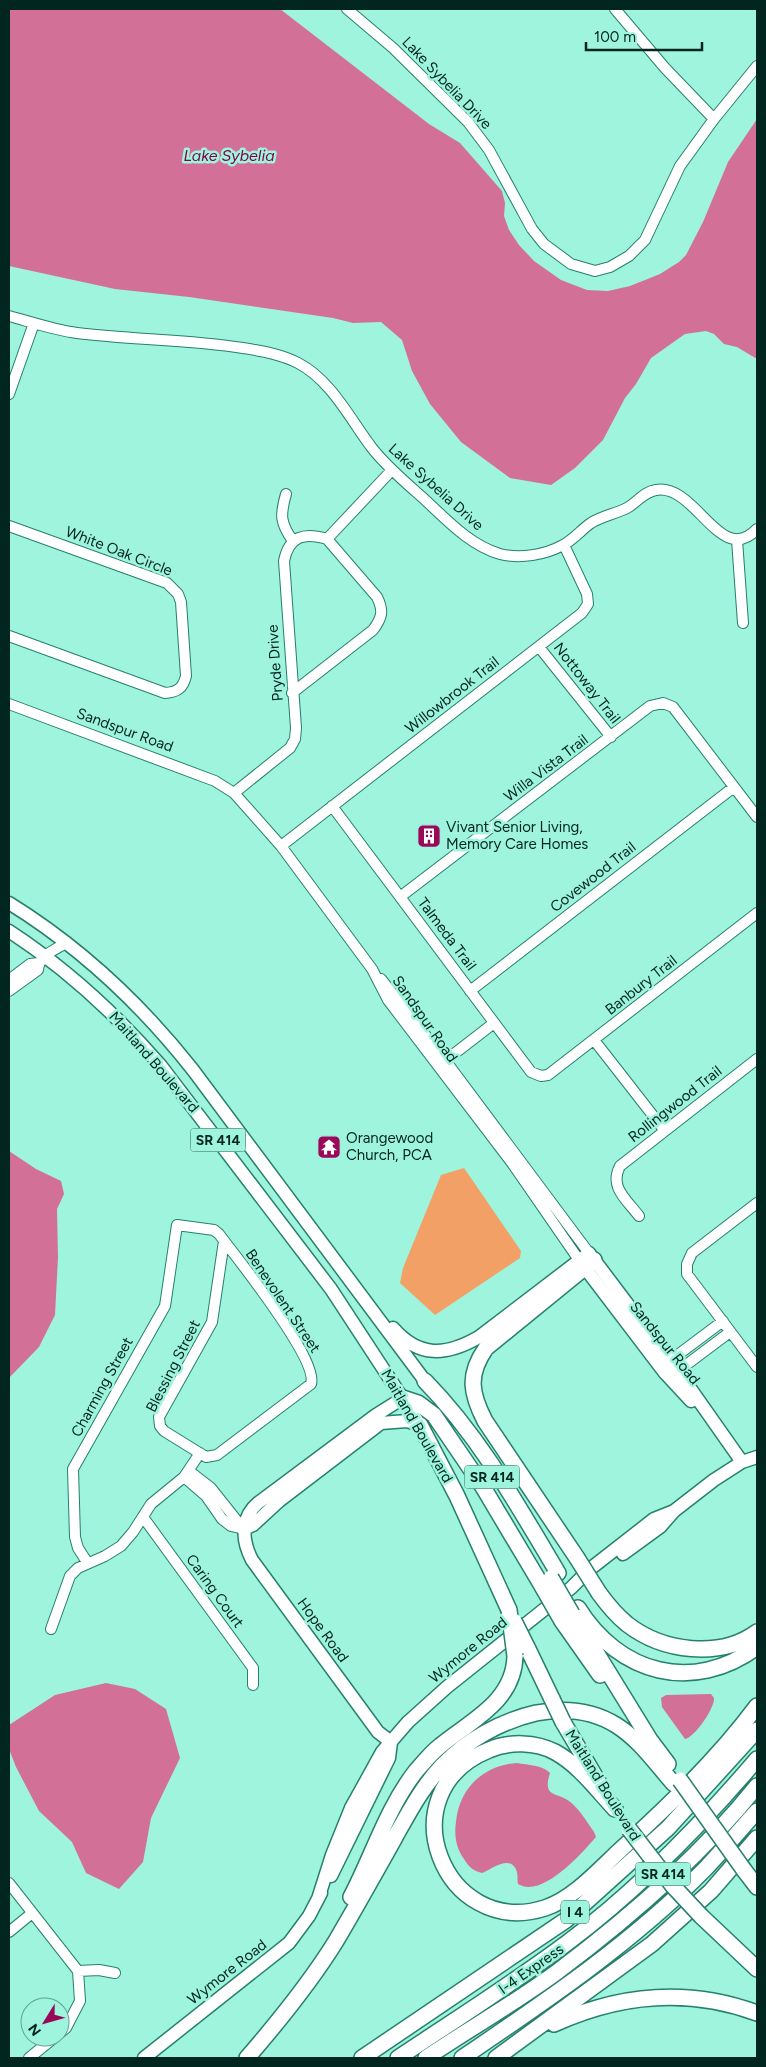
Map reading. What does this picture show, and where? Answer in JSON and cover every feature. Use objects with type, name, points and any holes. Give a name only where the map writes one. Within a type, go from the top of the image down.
[{"type":"highway","points":[[587,1260],[486,1348],[478,1359],[472,1383],[478,1407],[485,1421],[599,1592],[613,1611],[629,1626],[660,1642],[692,1650],[720,1648],[749,1638],[757,1632]]},
{"type":"highway","name":"Maitland Boulevard","points":[[424,1381],[499,1487],[571,1614],[677,1782],[757,1886]]},
{"type":"highway","points":[[403,1398],[418,1403],[434,1415],[483,1487],[550,1579]]},
{"type":"highway","name":"Maitland Boulevard","points":[[420,1425],[457,1496],[508,1610],[521,1652],[552,1699],[563,1722],[615,1809],[673,1886],[701,1916],[757,1969]]},
{"type":"highway","points":[[571,1614],[596,1633],[609,1646],[635,1662],[668,1672],[701,1672],[721,1667],[735,1662],[757,1647]]},
{"type":"highway","points":[[293,2003],[329,1940],[400,1794],[416,1771],[438,1747],[478,1718],[502,1696],[521,1652]]},
{"type":"highway","points":[[615,1809],[577,1769],[554,1752],[527,1744],[499,1746],[473,1756],[454,1772],[441,1792],[434,1816],[435,1840],[442,1864],[456,1884],[474,1900],[497,1909],[521,1912],[545,1908],[570,1894],[585,1882],[665,1809],[734,1737],[757,1706]]},
{"type":"highway","points":[[247,2058],[293,2003],[335,1942],[421,1792],[441,1767],[462,1748],[484,1734],[520,1717],[547,1711],[564,1710],[596,1715],[625,1731],[677,1782]]},
{"type":"highway","name":"I 4","points":[[362,2058],[566,1920],[668,1828],[757,1730]]},
{"type":"highway","name":"I-4 Express","points":[[398,2058],[508,1985],[568,1942],[608,1910],[668,1858],[757,1759]]},
{"type":"highway","name":"I-4 Express","points":[[426,2058],[556,1973],[640,1906],[729,1821],[757,1786]]},
{"type":"highway","points":[[462,2058],[579,1976],[643,1926],[704,1870],[757,1811]]},
{"type":"highway","points":[[502,2055],[652,1944],[712,1891],[757,1838]]},
{"type":"highway","points":[[736,1950],[757,1965]]},
{"type":"highway","points":[[502,2055],[569,2018],[627,2000],[664,1996],[682,1997],[717,2002],[757,2013]]},
{"type":"main road","name":"Maitland Boulevard","points":[[9,902],[66,942],[122,990],[178,1050],[424,1381]]},
{"type":"main road","name":"Maitland Boulevard","points":[[9,931],[42,959],[106,1007],[161,1066],[331,1289],[420,1425]]},
{"type":"main road","points":[[339,1267],[399,1335],[422,1349],[437,1352],[451,1350],[479,1337],[587,1260]]},
{"type":"main road","name":"Sandspur Road","points":[[587,1260],[674,1366],[742,1462]]},
{"type":"main road","name":"Sandspur Road","points":[[587,1260],[665,1373],[720,1432]]},
{"type":"main road","points":[[243,1528],[246,1517],[258,1503],[376,1415],[403,1398]]},
{"type":"main road","points":[[243,1528],[253,1525],[279,1501],[381,1423],[407,1421],[420,1425]]},
{"type":"main road","name":"Wymore Road","points":[[144,2058],[276,1954],[298,1932],[340,1859],[389,1758],[391,1742],[426,1704],[571,1588],[596,1574],[660,1527],[674,1511],[714,1480],[742,1462],[757,1457]]},
{"type":"main road","name":"Hope Road","points":[[243,1528],[248,1552],[252,1560],[378,1732],[391,1742]]},
{"type":"street","name":"Lake Sybelia Drive","points":[[347,9],[393,48],[468,122],[489,150],[532,229],[544,244],[571,264],[595,271],[610,267],[629,256],[645,240],[680,166],[714,119],[757,66]]},
{"type":"street","points":[[615,9],[665,68],[714,119]]},
{"type":"street","name":"Lake Sybelia Drive","points":[[9,316],[76,333],[218,344],[268,352],[297,362],[326,385],[373,450],[392,470],[463,534],[482,547],[499,554],[520,557],[547,552],[564,545],[601,518],[629,507],[644,494],[653,490],[665,489],[682,496],[719,532],[737,540]]},
{"type":"street","points":[[9,394],[34,323]]},
{"type":"street","points":[[327,539],[392,470]]},
{"type":"street","points":[[286,494],[281,518],[284,529],[293,541],[304,536],[315,535],[327,539],[377,597],[382,607],[380,621],[373,630],[292,693]]},
{"type":"street","name":"White Oak Circle","points":[[9,526],[167,582],[173,587],[181,602],[186,676],[184,684],[179,690],[165,693],[9,636]]},
{"type":"street","points":[[743,623],[737,540],[746,538],[757,529]]},
{"type":"street","name":"Pryde Drive","points":[[234,793],[290,748],[295,739],[296,728],[284,561],[286,549],[293,541]]},
{"type":"street","name":"Willowbrook Trail","points":[[281,846],[582,613],[588,604],[588,594],[564,545]]},
{"type":"street","name":"Nottoway Trail","points":[[539,647],[611,737]]},
{"type":"street","name":"Willa Vista Trail","points":[[400,897],[650,706],[663,703],[673,707],[734,787]]},
{"type":"street","name":"Sandspur Road","points":[[9,704],[215,781],[234,793],[281,846],[372,969],[394,993],[512,1163],[587,1260]]},
{"type":"street","points":[[734,787],[757,817]]},
{"type":"street","name":"Covewood Trail","points":[[470,991],[734,787]]},
{"type":"street","name":"Talmeda Trail","points":[[332,806],[531,1072],[541,1076]]},
{"type":"street","name":"Banbury Trail","points":[[541,1076],[548,1075],[757,914]]},
{"type":"street","points":[[9,991],[38,970],[54,934]]},
{"type":"street","points":[[9,980],[30,964],[42,959],[66,942]]},
{"type":"street","points":[[442,1063],[494,1023]]},
{"type":"street","points":[[594,1040],[665,1131]]},
{"type":"street","name":"Rollingwood Trail","points":[[639,1216],[617,1187],[615,1175],[620,1166],[757,1059]]},
{"type":"street","name":"Sandspur Road","points":[[442,1063],[519,1159],[587,1260]]},
{"type":"street","points":[[757,1203],[692,1253],[686,1264],[687,1274],[757,1367]]},
{"type":"street","name":"Benevolent Street","points":[[177,1225],[214,1230],[279,1317],[312,1372],[312,1379],[306,1389],[217,1455],[206,1457],[200,1453]]},
{"type":"street","name":"Charming Street","points":[[87,1562],[78,1548],[74,1536],[73,1470],[165,1306],[177,1225]]},
{"type":"street","name":"Blessing Street","points":[[200,1453],[164,1431],[160,1426],[159,1417],[212,1322],[224,1241]]},
{"type":"street","points":[[665,1373],[674,1366],[691,1345],[723,1321]]},
{"type":"street","points":[[674,1366],[699,1355],[730,1332]]},
{"type":"street","points":[[691,1345],[699,1355]]},
{"type":"street","points":[[51,1629],[70,1576],[87,1562],[105,1556],[121,1546],[133,1532],[151,1504],[186,1474],[200,1453]]},
{"type":"street","points":[[186,1474],[211,1488],[243,1528]]},
{"type":"street","name":"Caring Court","points":[[143,1517],[253,1668],[252,1685]]},
{"type":"street","points":[[9,1883],[31,1914],[78,1971],[80,2002],[70,2021]]},
{"type":"street","points":[[9,1932],[31,1914]]},
{"type":"street","points":[[78,1971],[99,1970],[115,1973]]},
{"type":"street","points":[[29,2058],[43,2047]]},
{"type":"shaded area","points":[[464,1168],[521,1251],[520,1258],[435,1315],[400,1283],[403,1268],[441,1175]]},
{"type":"water","name":"Lake Sybelia","points":[[9,9],[280,9],[429,124],[460,143],[502,191],[505,203],[504,216],[509,230],[519,245],[534,261],[561,280],[587,290],[608,291],[630,286],[660,274],[679,262],[686,255],[703,222],[728,162],[757,119],[757,359],[737,347],[724,344],[714,334],[706,331],[685,334],[651,358],[636,384],[625,398],[603,440],[575,468],[551,485],[510,478],[461,442],[430,404],[412,371],[402,340],[381,322],[353,323],[333,318],[189,297],[115,289],[9,266]]},
{"type":"water","points":[[9,1151],[36,1169],[61,1181],[64,1194],[57,1209],[58,1257],[55,1315],[39,1347],[9,1378]]},
{"type":"water","points":[[106,1683],[135,1689],[166,1709],[180,1758],[151,1818],[143,1862],[119,1889],[86,1873],[72,1842],[39,1811],[16,1767],[9,1749],[9,1725],[55,1695]]},
{"type":"water","points":[[711,1694],[714,1698],[708,1715],[693,1734],[685,1739],[662,1707],[661,1698],[666,1695]]},
{"type":"water","points":[[517,1763],[547,1770],[550,1773],[548,1781],[549,1790],[576,1807],[596,1837],[561,1872],[550,1880],[528,1887],[518,1884],[517,1872],[514,1866],[510,1864],[501,1864],[482,1873],[473,1870],[461,1855],[457,1846],[455,1827],[462,1799],[475,1780],[494,1768]]},
{"type":"place","name":"Vivant Senior Living, Memory Care Homes","points":[[429,836]]},
{"type":"place","name":"Orangewood Church, PCA","points":[[329,1147]]}]
